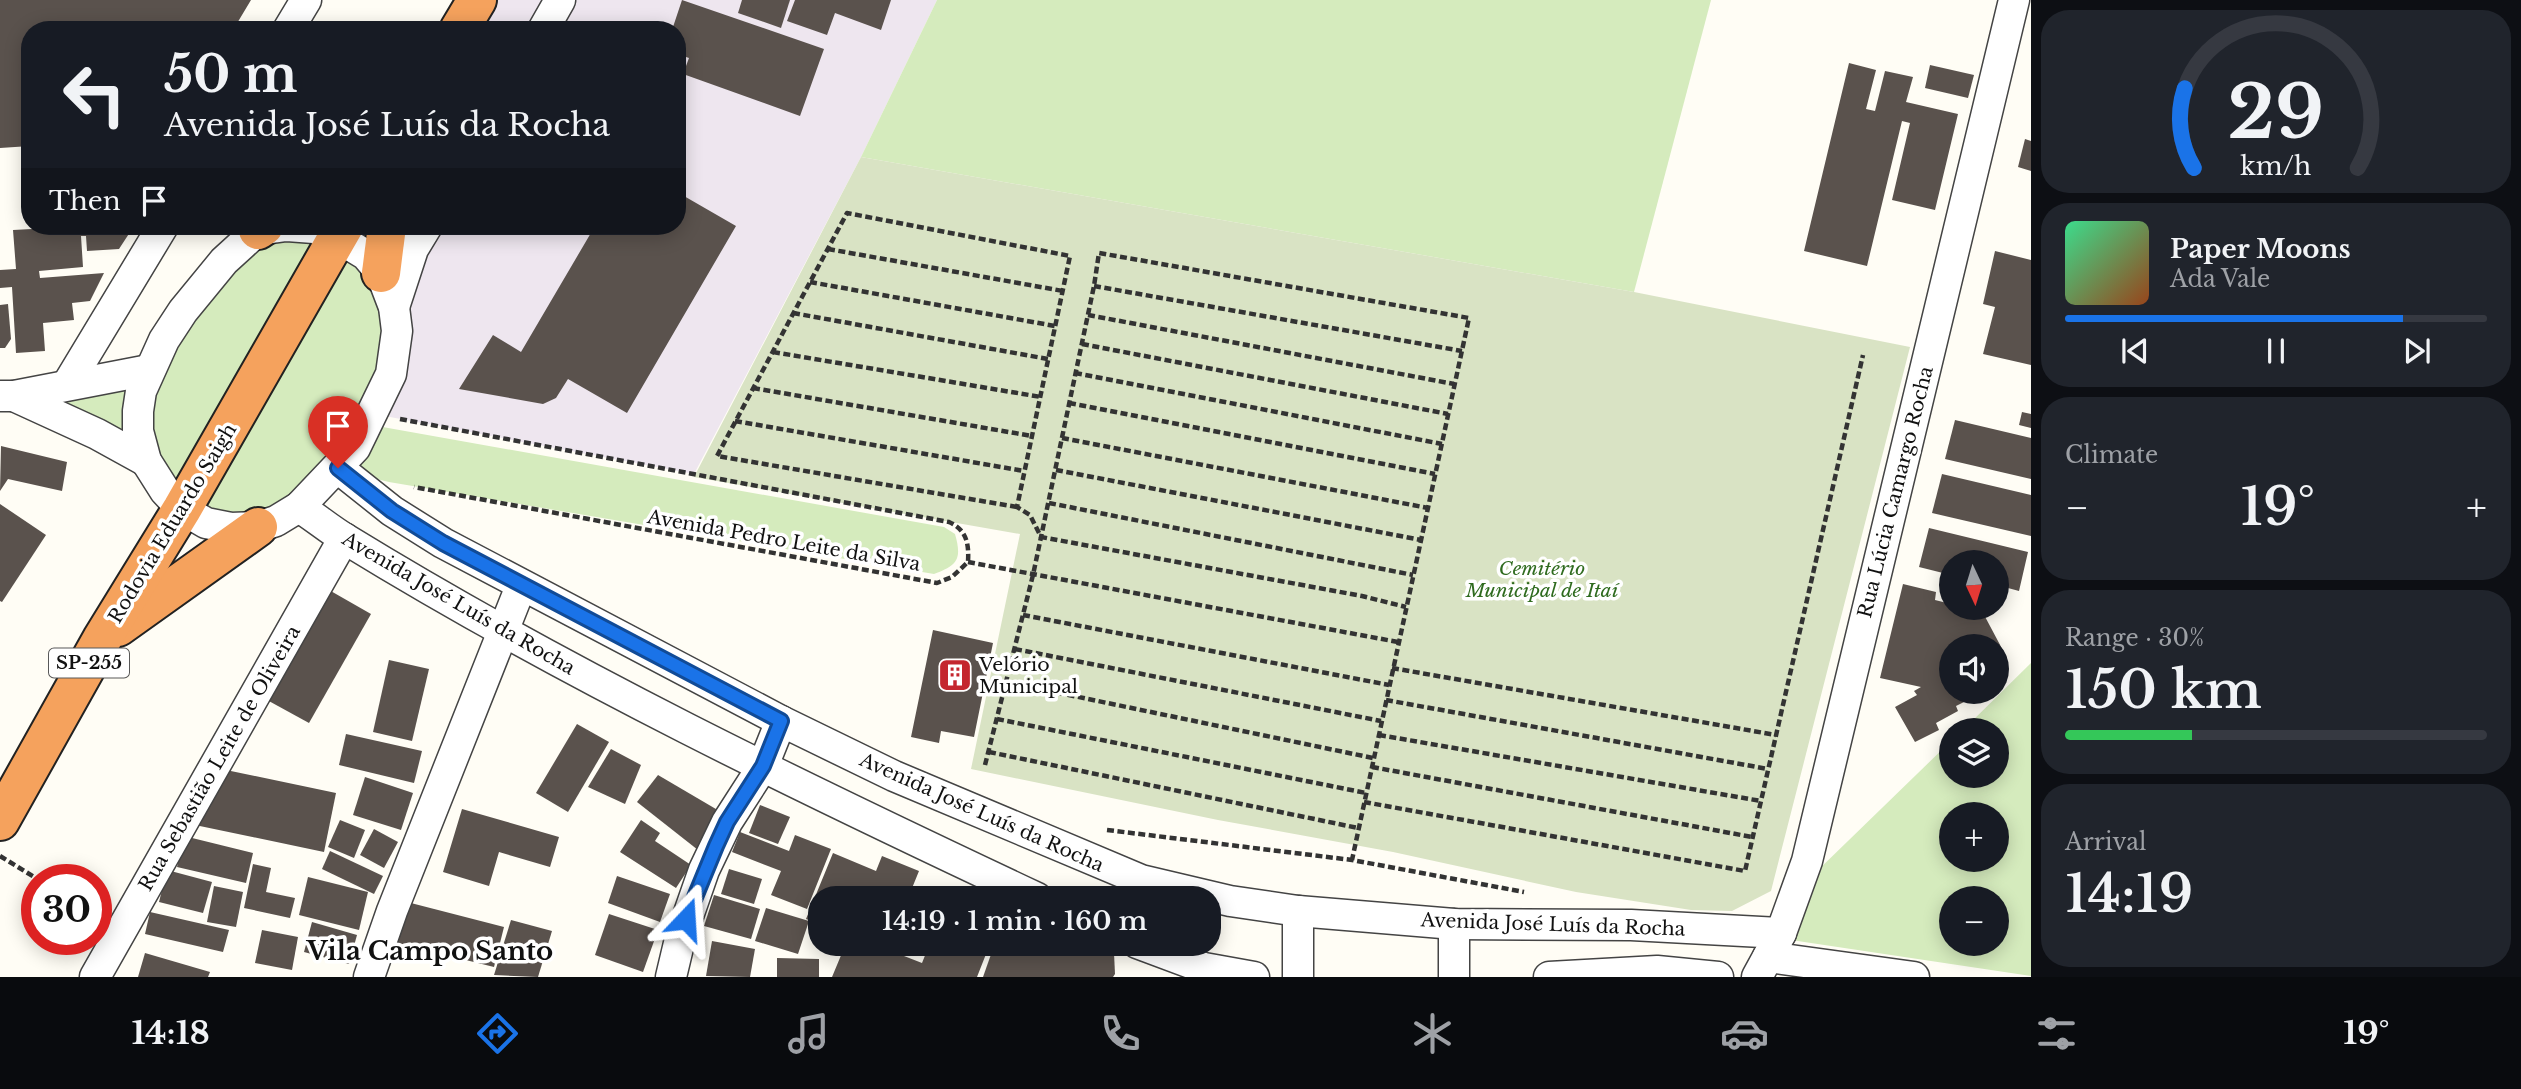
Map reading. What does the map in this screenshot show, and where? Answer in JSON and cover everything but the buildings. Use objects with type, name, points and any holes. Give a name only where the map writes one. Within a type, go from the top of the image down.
[{"type":"highway","points":[[464,21],[477,0]]},
{"type":"highway","name":"Rodovia Eduardo Saigh","points":[[0,821],[102,639],[182,509],[339,235]]},
{"type":"highway","points":[[387,235],[387,290]]},
{"type":"highway","points":[[102,639],[258,527]]},
{"type":"street","points":[[293,21],[306,0]]},
{"type":"street","points":[[548,21],[561,0]]},
{"type":"street","name":"Rua Lúcia Camargo Rocha","points":[[1769,956],[1794,902],[1807,861],[2014,0]]},
{"type":"street","points":[[67,384],[158,235]]},
{"type":"street","points":[[262,235],[224,261],[183,311],[149,370],[141,391],[138,411],[138,431],[146,461],[164,491],[182,509],[206,523],[231,528],[258,527],[276,521],[299,507],[355,448],[374,414],[391,374],[397,331],[387,290],[366,255],[344,235]]},
{"type":"street","points":[[387,290],[422,235]]},
{"type":"street","points":[[7,396],[149,370]]},
{"type":"street","points":[[7,396],[97,433],[146,461]]},
{"type":"street","name":"Avenida José Luís da Rocha","points":[[338,468],[392,511],[521,586],[781,721],[894,776],[1141,880],[1230,901],[1298,911],[1454,924],[1631,925],[1769,956],[1914,977]]},
{"type":"street","name":"Avenida José Luís da Rocha","points":[[299,507],[344,538],[502,632],[763,766],[1012,886]]},
{"type":"street","name":"Rua Sebastião Leite de Oliveira","points":[[95,977],[344,538]]},
{"type":"street","points":[[369,977],[392,911],[521,586]]},
{"type":"street","points":[[671,977],[680,939],[704,870],[727,822],[763,766],[781,721]]},
{"type":"street","points":[[1298,911],[1298,977]]},
{"type":"street","points":[[1454,924],[1454,977]]},
{"type":"street","points":[[1172,956],[1205,968],[1254,977]]},
{"type":"street","points":[[1170,977],[1205,968]]},
{"type":"street","points":[[1549,977],[1657,971],[1718,977]]},
{"type":"path","points":[[1017,507],[1070,256],[847,213],[717,456],[1017,507],[1030,515],[1041,537]]},
{"type":"path","points":[[828,249],[1063,291]]},
{"type":"path","points":[[985,765],[1033,575],[1099,253],[1469,318],[1352,860]]},
{"type":"path","points":[[810,282],[1055,326]]},
{"type":"path","points":[[1094,286],[1462,351]]},
{"type":"path","points":[[793,313],[1048,359]]},
{"type":"path","points":[[1088,315],[1454,384]]},
{"type":"path","points":[[1082,344],[1448,414]]},
{"type":"path","points":[[773,352],[1041,397]]},
{"type":"path","points":[[1364,802],[1745,871],[1863,355]]},
{"type":"path","points":[[1075,373],[1442,444]]},
{"type":"path","points":[[753,388],[1032,436]]},
{"type":"path","points":[[1069,403],[1435,474]]},
{"type":"path","points":[[374,414],[949,522],[963,532],[969,548],[968,562],[1398,642]]},
{"type":"path","points":[[736,421],[1025,471]]},
{"type":"path","points":[[1062,438],[1428,508]]},
{"type":"path","points":[[1056,470],[1421,540]]},
{"type":"path","name":"Avenida Pedro Leite da Silva","points":[[402,485],[937,583],[952,577],[968,562]]},
{"type":"path","points":[[1049,503],[1413,575]]},
{"type":"path","points":[[1041,537],[1362,596],[1406,607]]},
{"type":"path","points":[[1023,615],[1389,685]]},
{"type":"path","points":[[1015,649],[1381,721]]},
{"type":"path","points":[[1392,668],[1776,735]]},
{"type":"path","points":[[1006,682],[1373,758]]},
{"type":"path","points":[[1386,700],[1768,769]]},
{"type":"path","points":[[997,719],[1366,793]]},
{"type":"path","points":[[1378,734],[1761,801]]},
{"type":"path","points":[[989,752],[1358,828]]},
{"type":"path","points":[[1372,767],[1752,837]]},
{"type":"path","points":[[1106,830],[1352,860],[1529,892]]},
{"type":"path","points":[[0,856],[21,869]]},
{"type":"shaded area","points":[[482,0],[937,0],[861,157],[694,474],[374,414],[353,235],[686,235],[686,21],[469,21]]},
{"type":"green space","points":[[937,0],[1711,0],[1634,292],[861,157]]},
{"type":"green space","name":"Cemitério Municipal de Itaí","points":[[861,157],[1634,292],[1910,347],[1771,891],[1732,911],[1691,910],[1576,892],[1393,852],[1218,820],[971,769],[1020,534],[694,477]]},
{"type":"green space","points":[[298,237],[325,245],[180,496],[159,468],[148,417],[152,383],[177,334],[266,238]]},
{"type":"green space","points":[[340,251],[358,264],[375,286],[386,330],[381,380],[356,425],[290,501],[233,520],[192,507]]},
{"type":"green space","points":[[140,376],[135,442],[21,398]]},
{"type":"green space","points":[[377,426],[944,527],[955,534],[958,555],[953,564],[934,574],[389,482],[348,472]]},
{"type":"green space","points":[[2031,663],[2031,976],[1791,940],[1814,874],[1939,753],[1939,788],[2009,788],[2009,718],[1975,718],[1989,704],[2009,704],[2009,685]]},
{"type":"place","name":"Velório Municipal","points":[[955,675]]},
{"type":"district","name":"Vila Campo Santo","points":[[430,951]]},
{"type":"route","points":[[338,468],[392,511],[443,543],[781,721],[763,766],[727,822],[704,870],[686,919]]}]
